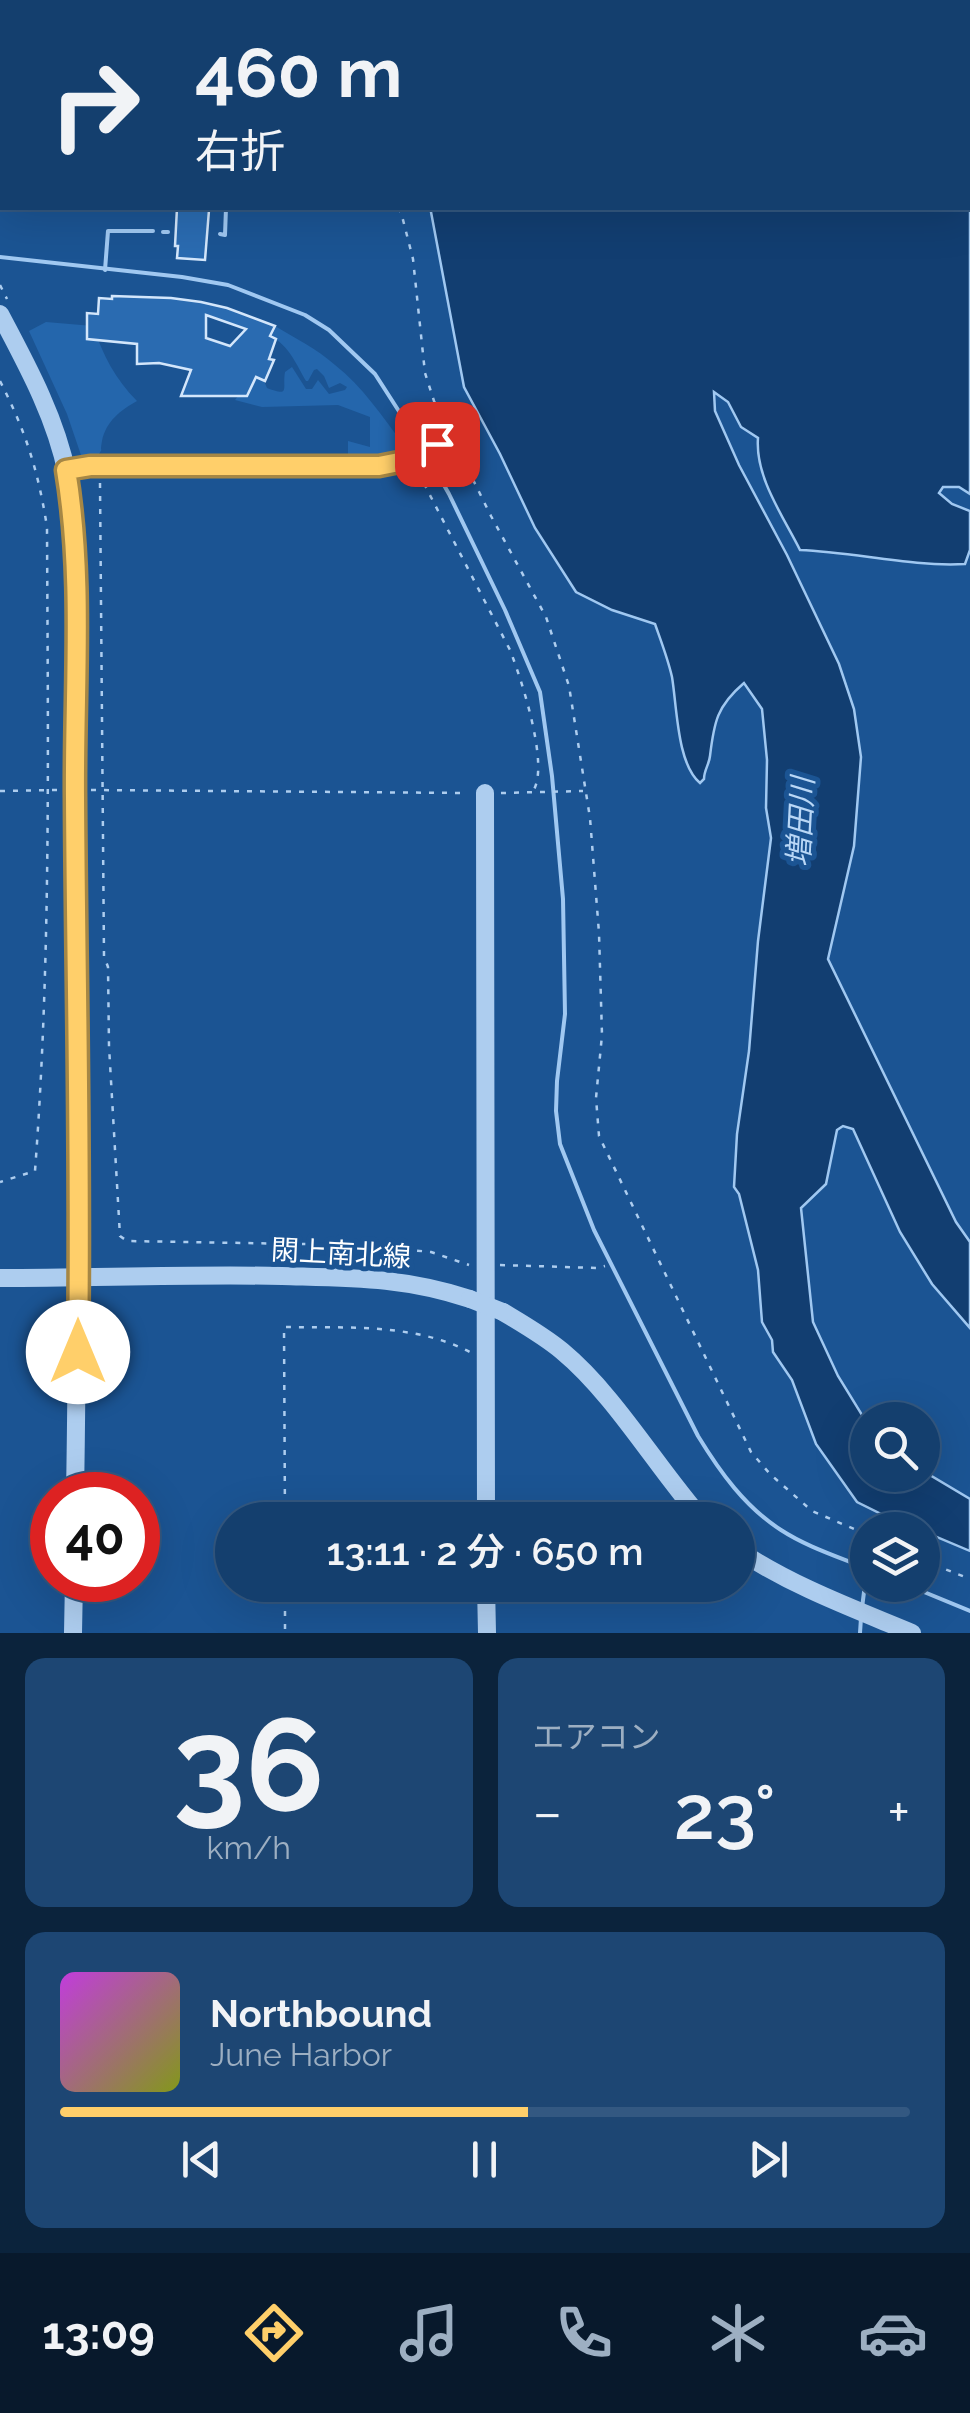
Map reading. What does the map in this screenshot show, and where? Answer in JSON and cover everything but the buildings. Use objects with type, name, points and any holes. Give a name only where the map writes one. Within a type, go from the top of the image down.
[{"type":"street","points":[[0,314],[56,433],[74,518],[75,1472]]},
{"type":"street","points":[[66,470],[90,466],[379,466],[423,451]]},
{"type":"street","points":[[485,793],[486,1502]]},
{"type":"street","name":"閖上南北線","points":[[0,1278],[370,1278],[419,1284],[470,1298],[503,1312],[563,1352],[588,1377],[688,1502]]},
{"type":"street","points":[[755,1560],[789,1580],[912,1633]]},
{"type":"street","points":[[73,1633],[74,1602]]},
{"type":"street","points":[[486,1602],[486,1633]]},
{"type":"path","points":[[399,210],[413,259],[425,373],[452,438],[546,618],[569,686],[586,791],[600,933],[602,1035],[596,1098],[599,1136],[751,1452],[812,1511],[850,1527]]},
{"type":"path","points":[[0,381],[32,452],[46,527],[48,791],[44,1057],[35,1171],[0,1182]]},
{"type":"path","points":[[423,451],[519,674],[536,746],[539,782],[532,792]]},
{"type":"path","points":[[100,481],[104,956],[108,966],[108,1046],[120,1236],[127,1241],[377,1247],[431,1252],[485,1270],[499,1265],[605,1266]]},
{"type":"path","points":[[0,791],[586,791]]},
{"type":"path","points":[[285,1502],[284,1327],[415,1332],[452,1342],[485,1359]]},
{"type":"path","points":[[940,1568],[970,1580]]},
{"type":"path","points":[[285,1602],[286,1633]]},
{"type":"shaded area","points":[[46,322],[93,326],[110,366],[137,401],[111,422],[97,458],[83,461],[67,414],[29,331]]},
{"type":"shaded area","points":[[275,326],[345,373],[403,444],[403,451],[371,459],[348,459],[348,441],[370,447],[370,417],[338,405],[262,407],[235,400],[253,377],[264,381],[267,388],[282,391],[285,372],[292,367],[306,389],[312,389],[318,380],[329,394],[347,387],[340,383],[329,388],[317,369],[306,381],[287,350],[270,336]]},
{"type":"water","name":"増田川","points":[[432,210],[970,210],[970,494],[959,487],[943,487],[939,493],[970,511],[970,550],[965,564],[800,550],[765,482],[758,438],[741,427],[728,402],[714,392],[715,411],[839,664],[854,709],[861,757],[854,846],[828,959],[956,1222],[970,1242],[970,1328],[932,1284],[900,1232],[853,1129],[843,1126],[837,1130],[826,1184],[801,1208],[813,1322],[854,1402],[850,1402],[850,1492],[940,1492],[940,1481],[970,1499],[970,1551],[940,1538],[940,1512],[877,1512],[857,1502],[816,1444],[792,1380],[773,1352],[772,1340],[762,1322],[758,1270],[734,1187],[771,838],[762,709],[744,683],[728,699],[715,724],[700,783],[682,749],[672,677],[655,624],[612,610],[576,592],[535,528],[464,387]]},
{"type":"waterway","points":[[220,234],[225,235],[226,210]]},
{"type":"waterway","points":[[105,270],[108,231],[153,231]]},
{"type":"waterway","points":[[163,232],[168,232]]},
{"type":"waterway","points":[[0,257],[228,285],[305,315],[329,330],[375,374],[420,444]]},
{"type":"waterway","points":[[428,457],[505,610],[540,692],[563,899],[565,1014],[556,1111],[560,1144],[594,1230],[715,1463],[756,1511],[781,1530],[850,1562]]},
{"type":"waterway","points":[[940,1599],[970,1611]]},
{"type":"waterway","points":[[862,1608],[863,1602]]},
{"type":"waterway","points":[[860,1633],[861,1618]]},
{"type":"route","points":[[78,1352],[76,564],[66,470],[90,466],[379,466],[399,462],[437,444]]}]
